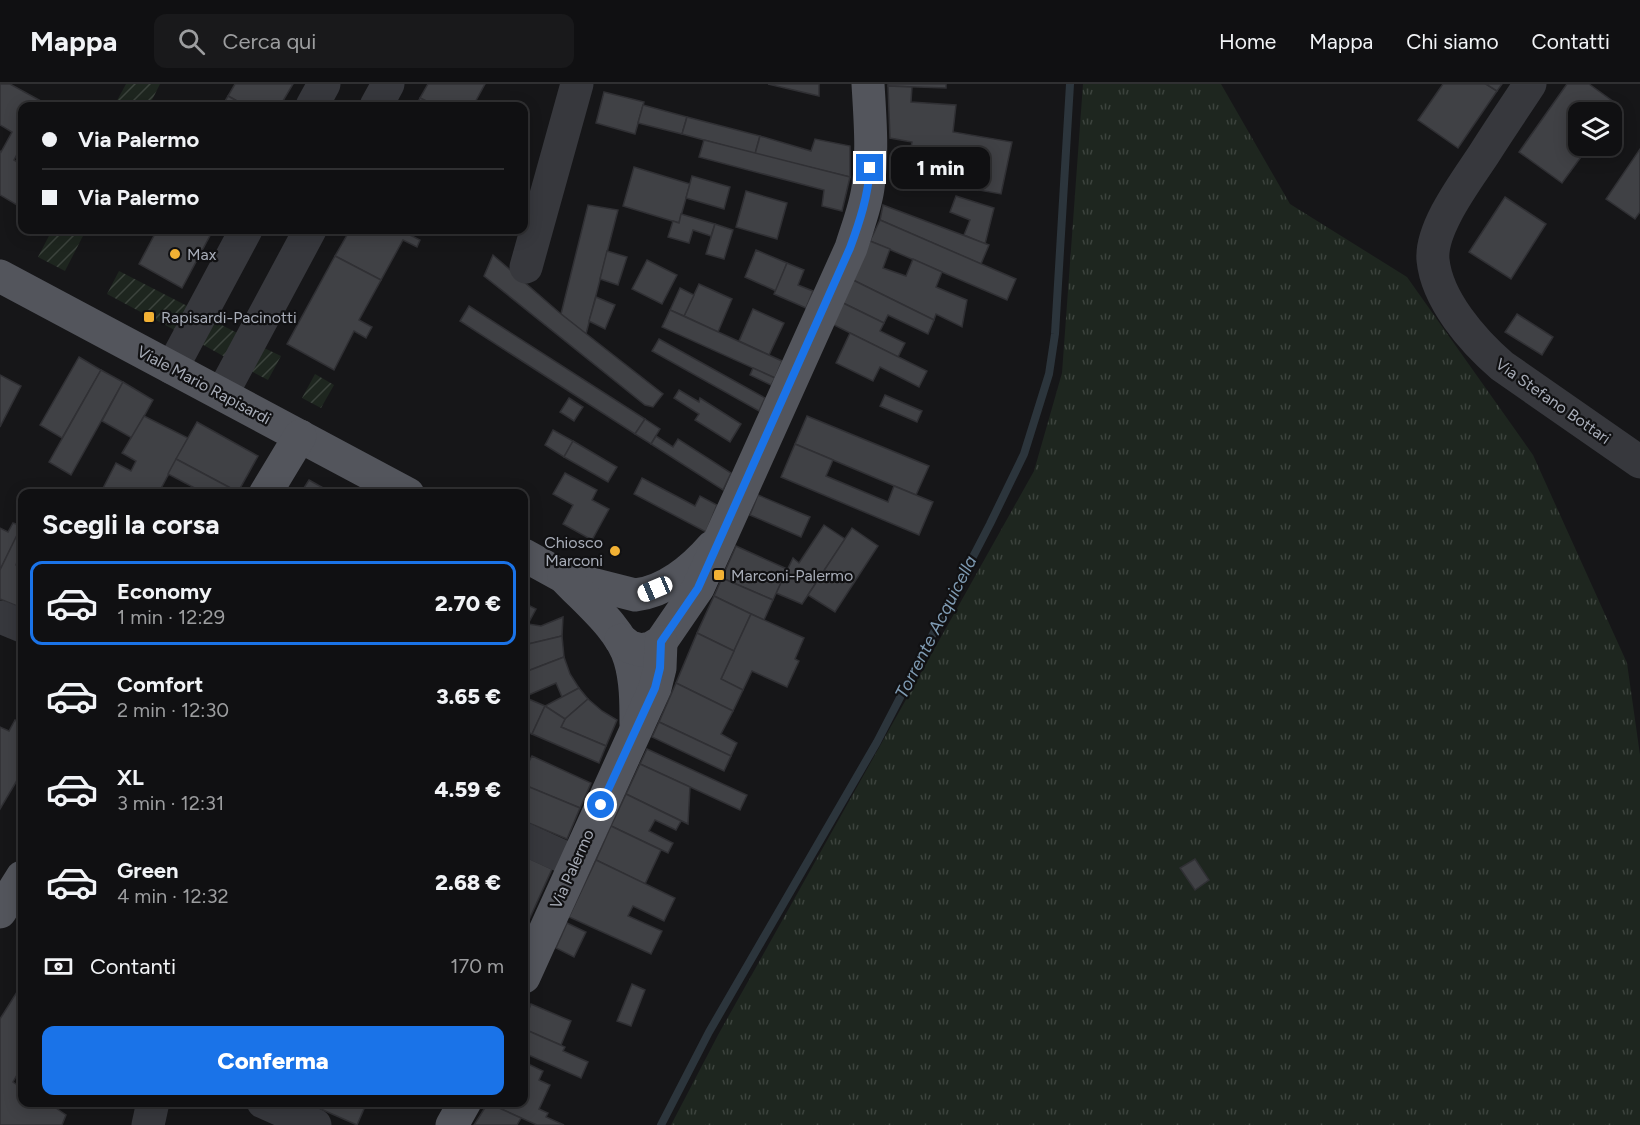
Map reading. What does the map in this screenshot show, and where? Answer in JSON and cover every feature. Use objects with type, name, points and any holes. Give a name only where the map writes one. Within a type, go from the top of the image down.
[{"type":"main road","points":[[564,577],[618,637],[630,647],[641,650],[651,648],[664,637],[698,588],[850,248],[861,217],[868,188],[871,147],[868,84]]},
{"type":"main road","name":"Viale Mario Rapisardi","points":[[0,276],[399,489]]},
{"type":"main road","points":[[268,489],[300,436]]},
{"type":"main road","points":[[636,729],[630,659],[618,637],[613,621],[616,609],[624,600],[666,585],[700,561],[719,539]]},
{"type":"main road","points":[[528,557],[564,577],[657,598],[665,608],[669,620],[664,637]]},
{"type":"main road","name":"Via Palermo","points":[[528,967],[655,688],[664,637]]},
{"type":"main road","points":[[452,1125],[462,1107]]},
{"type":"street","points":[[314,102],[324,84]]},
{"type":"street","points":[[378,102],[388,84]]},
{"type":"street","points":[[526,267],[577,84]]},
{"type":"street","name":"Via Stefano Bottari","points":[[1530,84],[1454,200],[1438,231],[1433,259],[1437,280],[1449,303],[1482,349],[1502,366],[1640,462]]},
{"type":"street","points":[[172,368],[244,234]]},
{"type":"street","points":[[222,394],[308,234]]},
{"type":"street","points":[[0,617],[18,624]]},
{"type":"street","points":[[528,841],[575,862]]},
{"type":"street","points":[[147,1125],[152,1107]]},
{"type":"street","points":[[274,1107],[315,1125]]},
{"type":"green space","points":[[126,84],[160,84],[151,102],[116,102]]},
{"type":"green space","points":[[1083,84],[1221,84],[1290,204],[1407,277],[1533,455],[1627,663],[1640,755],[1640,1125],[671,1125],[718,1035],[1034,471],[1062,373]]},
{"type":"green space","points":[[50,234],[84,234],[65,271],[38,257]]},
{"type":"green space","points":[[119,271],[195,310],[182,334],[107,294]]},
{"type":"green space","points":[[210,319],[247,338],[234,362],[198,342]]},
{"type":"green space","points":[[260,346],[281,356],[268,380],[249,370]]},
{"type":"green space","points":[[315,374],[334,385],[321,408],[302,398]]},
{"type":"building","points":[[0,84],[10,84],[43,102],[18,102],[18,152],[14,160],[18,162],[18,206],[0,195],[0,151],[12,132],[0,125]]},
{"type":"building","points":[[235,84],[293,84],[282,102],[239,102],[228,96]]},
{"type":"building","points":[[428,84],[485,84],[475,102],[428,102],[420,98]]},
{"type":"building","points":[[768,84],[819,84],[819,96]]},
{"type":"building","points":[[888,84],[946,84],[946,88],[888,86]]},
{"type":"building","points":[[1443,84],[1486,84],[1497,91],[1458,148],[1418,120]]},
{"type":"building","points":[[1486,84],[1502,84],[1497,91]]},
{"type":"building","points":[[1567,84],[1589,84],[1614,102],[1568,102],[1568,156],[1582,156],[1562,183],[1519,152]]},
{"type":"building","points":[[888,86],[912,87],[911,102],[956,105],[953,132],[1012,142],[1001,194],[956,186],[958,179],[908,163],[912,142],[890,138]]},
{"type":"building","points":[[604,92],[644,102],[635,134],[596,123]]},
{"type":"building","points":[[228,96],[239,102],[224,102]]},
{"type":"building","points":[[643,105],[687,117],[682,134],[638,123]]},
{"type":"building","points":[[687,117],[760,136],[755,154],[682,134]]},
{"type":"building","points":[[760,136],[811,151],[815,139],[850,146],[850,177],[755,154]]},
{"type":"building","points":[[704,140],[850,177],[842,211],[822,206],[824,190],[699,157]]},
{"type":"building","points":[[1640,149],[1640,212],[1635,219],[1606,199]]},
{"type":"building","points":[[634,167],[690,184],[679,223],[623,206]]},
{"type":"building","points":[[692,176],[730,187],[724,209],[686,198]]},
{"type":"building","points":[[746,191],[787,203],[777,239],[736,227]]},
{"type":"building","points":[[956,196],[994,208],[985,244],[964,235],[970,220],[950,212]]},
{"type":"building","points":[[1505,197],[1546,224],[1511,279],[1469,252]]},
{"type":"building","points":[[588,205],[618,210],[586,334],[561,314]]},
{"type":"building","points":[[883,205],[989,245],[981,264],[880,220]]},
{"type":"building","points":[[681,214],[715,224],[711,236],[693,230],[689,243],[668,237],[673,221],[679,223]]},
{"type":"building","points":[[880,220],[1016,279],[1007,300],[870,241]]},
{"type":"building","points":[[715,224],[733,230],[724,259],[706,254]]},
{"type":"building","points":[[155,234],[211,234],[182,288],[139,264]]},
{"type":"building","points":[[348,234],[408,234],[420,240],[417,247],[403,240],[381,280],[335,256]]},
{"type":"building","points":[[870,241],[890,249],[883,268],[906,276],[913,259],[942,272],[936,287],[967,300],[962,327],[936,314],[934,320],[851,279]]},
{"type":"building","points":[[756,250],[787,263],[776,291],[745,277]]},
{"type":"building","points":[[607,251],[627,257],[618,285],[600,279]]},
{"type":"building","points":[[493,255],[561,314],[663,394],[653,407],[645,405],[484,276]]},
{"type":"building","points":[[335,256],[381,280],[359,320],[372,327],[366,338],[354,331],[334,370],[287,344]]},
{"type":"building","points":[[647,260],[677,275],[662,304],[632,289]]},
{"type":"building","points":[[787,263],[804,270],[798,285],[813,291],[806,308],[774,294]]},
{"type":"building","points":[[851,279],[934,320],[928,334],[888,315],[884,323],[841,302]]},
{"type":"building","points":[[699,284],[732,299],[718,332],[684,316]]},
{"type":"building","points":[[680,288],[694,295],[684,316],[670,310]]},
{"type":"building","points":[[596,297],[615,305],[605,329],[589,321]]},
{"type":"building","points":[[841,302],[884,323],[880,331],[905,343],[898,357],[830,323]]},
{"type":"building","points":[[469,306],[645,419],[635,434],[460,321]]},
{"type":"building","points":[[753,309],[784,323],[769,355],[739,341]]},
{"type":"building","points":[[670,310],[782,361],[775,378],[662,327]]},
{"type":"building","points":[[1517,314],[1553,337],[1542,355],[1505,332]]},
{"type":"building","points":[[850,333],[927,371],[919,387],[880,367],[873,381],[836,363]]},
{"type":"building","points":[[659,339],[765,398],[759,411],[652,351]]},
{"type":"building","points":[[79,357],[101,370],[62,438],[40,425]]},
{"type":"building","points":[[753,368],[775,378],[771,385],[750,375]]},
{"type":"building","points":[[101,370],[123,382],[71,475],[49,462]]},
{"type":"building","points":[[0,375],[21,386],[0,427]]},
{"type":"building","points":[[123,382],[153,400],[132,438],[102,421]]},
{"type":"building","points":[[679,390],[699,402],[700,398],[741,424],[730,442],[695,420],[699,414],[674,398]]},
{"type":"building","points":[[885,395],[922,411],[917,422],[880,406]]},
{"type":"building","points":[[569,398],[583,407],[574,421],[560,412]]},
{"type":"building","points":[[144,416],[188,438],[161,489],[103,489],[116,463],[131,471],[136,461],[122,453]]},
{"type":"building","points":[[807,416],[929,466],[916,495],[795,444]]},
{"type":"building","points":[[645,419],[660,429],[651,444],[635,434]]},
{"type":"building","points":[[197,422],[258,456],[240,489],[232,489],[176,459]]},
{"type":"building","points":[[553,430],[573,441],[564,457],[545,445]]},
{"type":"building","points":[[656,436],[673,447],[678,439],[731,473],[723,490],[651,444]]},
{"type":"building","points":[[573,441],[617,467],[608,482],[564,457]]},
{"type":"building","points":[[795,444],[833,460],[826,476],[888,502],[894,486],[933,502],[919,535],[781,477]]},
{"type":"building","points":[[176,459],[232,489],[196,489],[168,474]]},
{"type":"building","points":[[565,473],[597,490],[592,500],[609,509],[592,540],[563,524],[573,505],[553,494]]},
{"type":"building","points":[[642,478],[695,506],[700,496],[717,505],[706,532],[634,494]]},
{"type":"building","points":[[309,480],[325,489],[303,489]]},
{"type":"building","points":[[758,495],[810,517],[801,537],[750,515]]},
{"type":"building","points":[[13,523],[18,525],[18,534],[0,570],[0,528],[8,532]]},
{"type":"building","points":[[824,525],[845,539],[802,604],[776,593],[793,558],[799,563]]},
{"type":"building","points":[[852,528],[878,546],[835,612],[808,595]]},
{"type":"building","points":[[17,535],[17,606],[0,599],[0,570]]},
{"type":"building","name":"Chiosco Marconi","points":[[618,546],[621,552],[612,557],[609,550]]},
{"type":"building","points":[[736,546],[787,569],[773,600],[722,578]]},
{"type":"building","points":[[722,578],[773,600],[764,620],[714,596]]},
{"type":"building","points":[[714,596],[751,614],[734,651],[697,633]]},
{"type":"building","points":[[528,605],[536,609],[528,624]]},
{"type":"building","points":[[751,614],[804,638],[795,659],[799,661],[787,687],[752,671],[743,690],[721,679]]},
{"type":"building","points":[[563,617],[562,636],[528,644],[528,624],[541,626]]},
{"type":"building","points":[[697,633],[734,651],[721,679],[743,690],[733,711],[676,683]]},
{"type":"building","points":[[562,636],[564,657],[528,671],[528,644]]},
{"type":"building","points":[[564,657],[570,674],[579,688],[562,697],[556,683],[528,695],[528,671]]},
{"type":"building","points":[[676,683],[733,711],[721,734],[737,743],[731,756],[659,722]]},
{"type":"building","points":[[579,688],[588,699],[565,719],[545,706]]},
{"type":"building","points":[[528,699],[545,706],[532,734],[528,732]]},
{"type":"building","points":[[588,699],[617,720],[606,746],[561,727],[565,719]]},
{"type":"building","points":[[545,706],[565,719],[561,727],[606,746],[599,763],[532,734]]},
{"type":"building","points":[[15,720],[18,722],[18,779],[0,809],[0,727],[9,731]]},
{"type":"building","points":[[659,722],[731,756],[724,771],[652,737]]},
{"type":"building","points":[[647,749],[747,795],[740,810],[640,764]]},
{"type":"building","points":[[532,756],[591,783],[580,808],[528,787],[528,763]]},
{"type":"building","points":[[640,764],[690,787],[688,824],[626,794]]},
{"type":"building","points":[[528,786],[580,808],[567,839],[528,823]]},
{"type":"building","points":[[626,794],[681,821],[676,830],[655,820],[649,831],[673,843],[668,853],[611,826]]},
{"type":"building","points":[[611,826],[661,850],[645,884],[596,860]]},
{"type":"building","points":[[528,858],[552,869],[528,922]]},
{"type":"building","points":[[1195,859],[1209,880],[1195,890],[1180,868]]},
{"type":"building","points":[[596,860],[675,898],[664,921],[633,906],[628,916],[662,931],[651,954],[569,917]]},
{"type":"building","points":[[567,923],[586,932],[574,957],[556,948]]},
{"type":"building","points":[[632,984],[645,990],[631,1026],[617,1021]]},
{"type":"building","points":[[18,990],[18,1073],[13,1082],[18,1085],[18,1107],[54,1107],[66,1115],[62,1125],[0,1125],[0,1019]]},
{"type":"building","points":[[531,1004],[571,1021],[561,1045],[528,1031],[528,1012]]},
{"type":"building","points":[[528,1031],[565,1047],[563,1051],[588,1062],[581,1078],[528,1055]]},
{"type":"building","points":[[528,1064],[543,1071],[539,1080],[550,1085],[539,1109],[548,1113],[546,1117],[564,1125],[537,1125],[497,1107],[528,1107]]},
{"type":"building","points":[[316,1107],[365,1107],[357,1125]]},
{"type":"building","points":[[485,1107],[497,1107],[521,1118],[517,1125],[474,1125]]},
{"type":"waterway","name":"Torrente Acquicella","points":[[661,1125],[709,1032],[877,742],[1024,454],[1049,374],[1055,334],[1070,84]]},
{"type":"place","name":"Max","points":[[175,254]]},
{"type":"place","name":"Rapisardi-Pacinotti","points":[[149,317]]},
{"type":"place","name":"Chiosco Marconi","points":[[615,551]]},
{"type":"place","name":"Marconi-Palermo","points":[[719,575]]},
{"type":"route","points":[[601,805],[655,688],[660,668],[661,642],[698,588],[850,248],[861,217],[870,168]]}]
